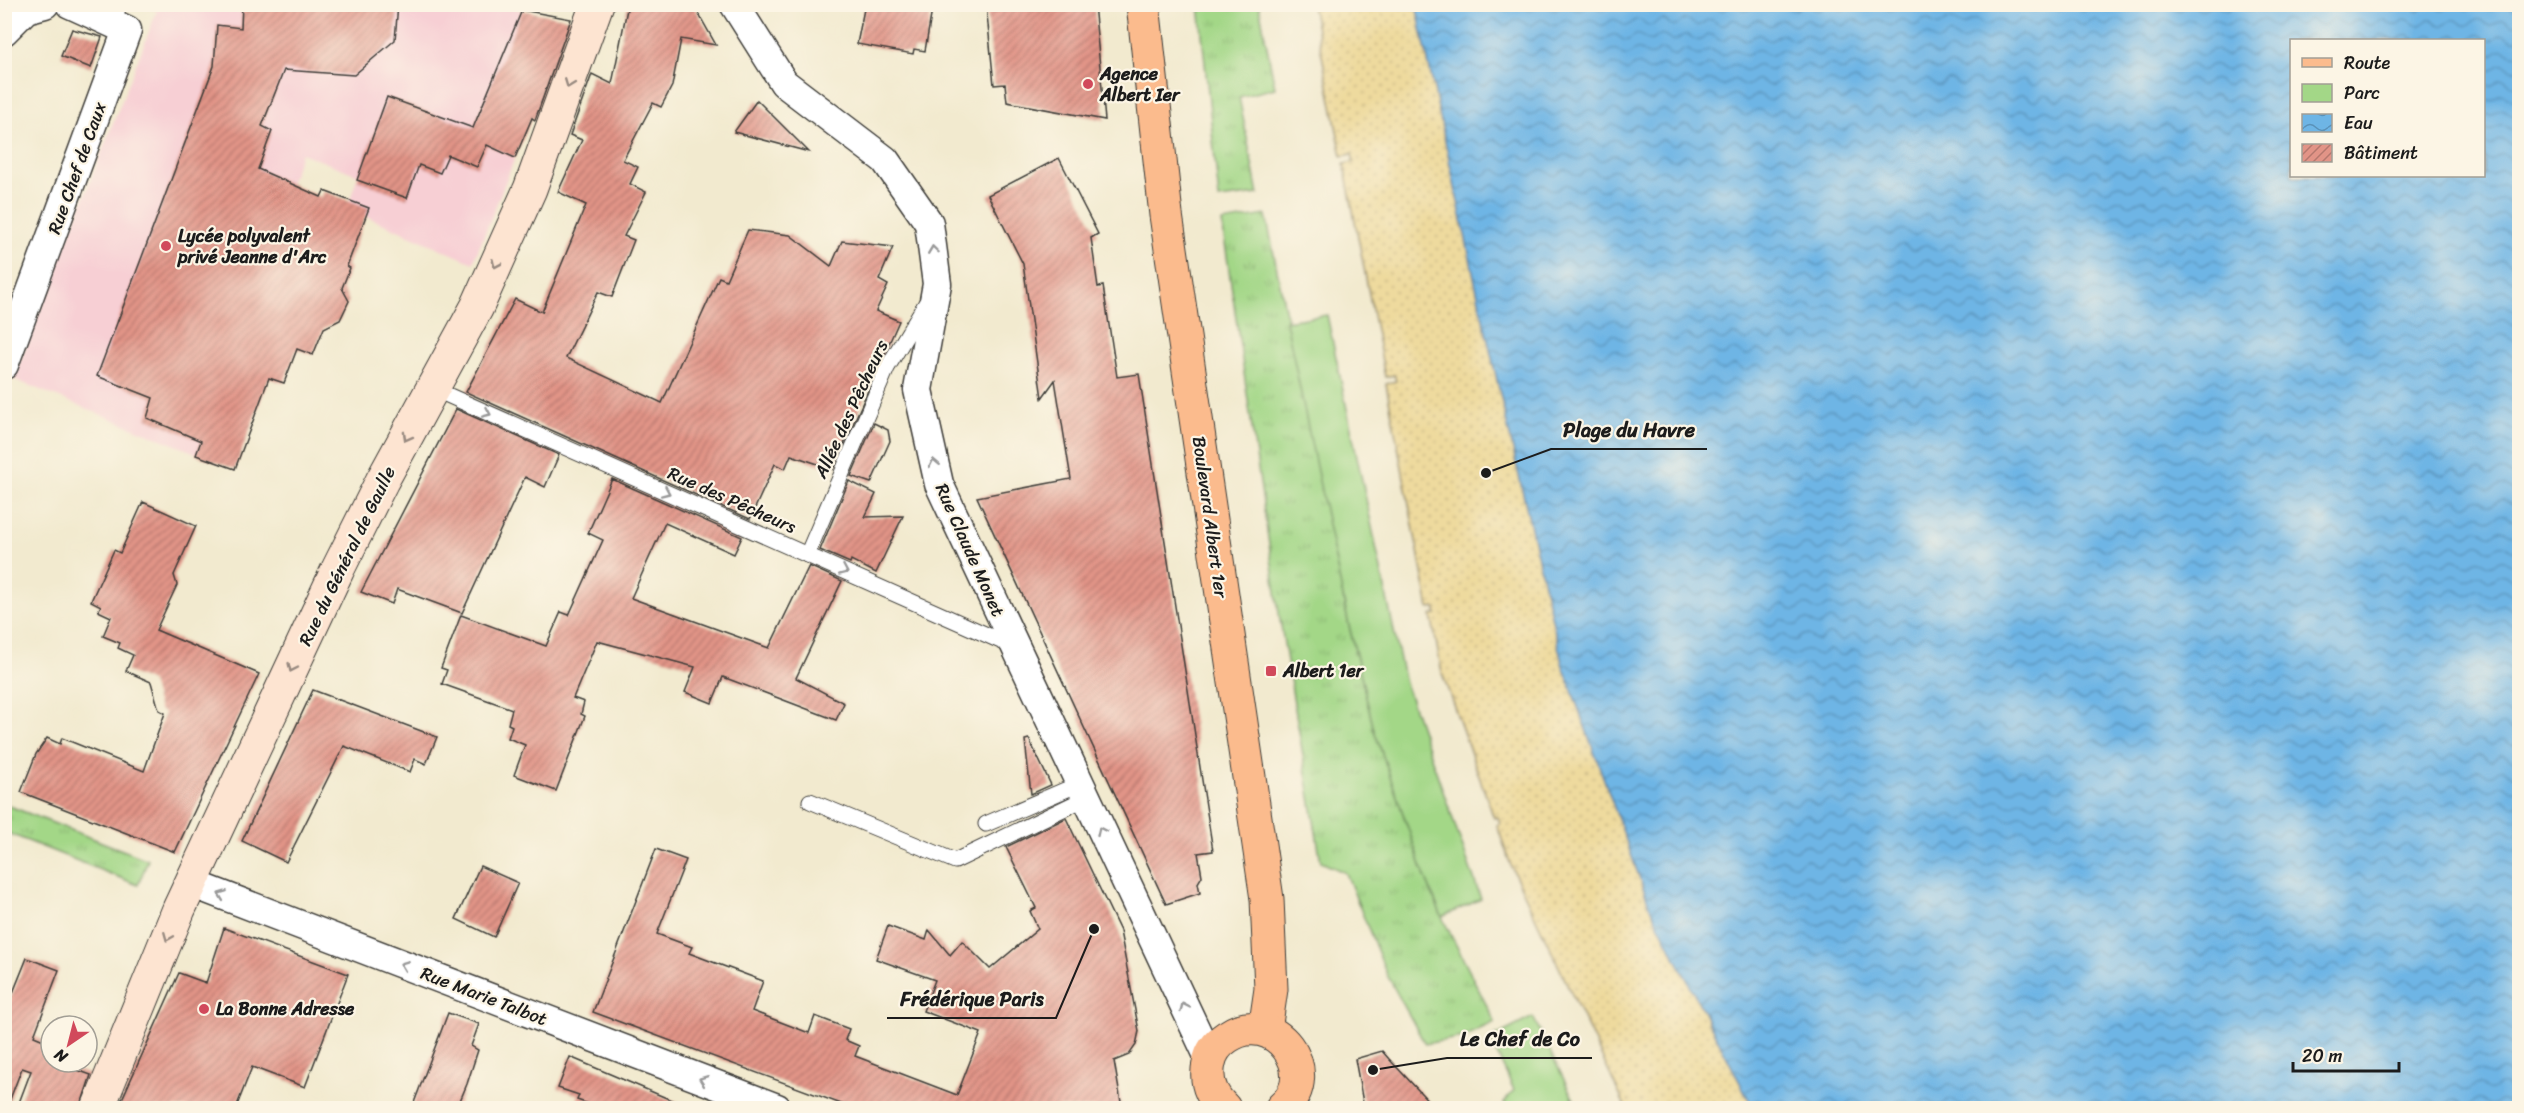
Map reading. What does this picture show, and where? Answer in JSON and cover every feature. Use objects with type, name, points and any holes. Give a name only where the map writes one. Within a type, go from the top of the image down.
[{"type":"main road","name":"Rue du Général de Gaulle","points":[[98,1108],[191,883],[338,569],[382,481],[477,307],[530,189],[597,4]]},
{"type":"main road","name":"Boulevard Albert 1er","points":[[1143,4],[1166,215],[1267,899],[1271,989],[1265,1030]]},
{"type":"main road","points":[[1215,1106],[1207,1073],[1210,1060],[1222,1040],[1231,1034],[1253,1028],[1265,1030],[1287,1044],[1298,1068],[1294,1093],[1282,1108]]},
{"type":"street","points":[[4,31],[26,9],[45,4]]},
{"type":"street","name":"Rue Chef de Caux","points":[[4,365],[127,30],[117,14],[70,4]]},
{"type":"street","name":"Rue Claude Monet","points":[[734,4],[784,83],[885,160],[929,223],[937,284],[918,390],[939,484],[1210,1060]]},
{"type":"street","name":"Rue Marie Talbot","points":[[191,883],[777,1108]]},
{"type":"lane","name":"Allée des Pêcheurs","points":[[807,555],[887,369],[937,284]]},
{"type":"lane","name":"Rue des Pêcheurs","points":[[434,389],[1014,647]]},
{"type":"lane","points":[[810,801],[955,861],[1082,791]]},
{"type":"lane","points":[[986,824],[1082,791]]},
{"type":"shaded area","name":"Lycée polyvalent privé Jeanne d'Arc","points":[[513,4],[513,8],[522,10],[470,137],[515,158],[473,263],[347,208],[358,175],[301,153],[261,267],[319,291],[284,383],[269,378],[235,469],[13,379],[157,11],[140,5]]},
{"type":"green space","points":[[1199,5],[1259,5],[1275,88],[1239,97],[1258,194],[1219,199]]},
{"type":"green space","points":[[1266,215],[1348,621],[1374,730],[1424,874],[1442,917],[1495,1022],[1463,1037],[1425,1044],[1387,975],[1346,873],[1321,862],[1280,620],[1222,222]]},
{"type":"green space","points":[[1327,315],[1405,683],[1481,899],[1442,917],[1424,874],[1374,730],[1348,621],[1286,321]]},
{"type":"green space","points":[[4,804],[148,860],[138,885],[5,832]]},
{"type":"green space","points":[[1533,1017],[1578,1108],[1509,1108],[1504,1103],[1514,1090],[1490,1039]]},
{"type":"sand","points":[[1312,5],[1461,5],[1813,1108],[1626,1108],[1511,866],[1497,825],[1500,824],[1498,817],[1494,818],[1442,673],[1431,615],[1437,614],[1435,608],[1429,609],[1386,384],[1396,381],[1394,375],[1385,377],[1344,164],[1354,162],[1352,154],[1342,156]]},
{"type":"water","points":[[1416,5],[2519,5],[2519,1108],[1753,1108],[1651,910],[1562,663],[1484,324]]},
{"type":"building","points":[[242,4],[398,4],[395,40],[354,75],[284,70],[262,126],[272,131],[258,169],[321,197],[324,191],[369,208],[347,266],[350,268],[342,288],[349,301],[340,320],[324,328],[313,355],[297,349],[284,383],[269,378],[235,469],[196,455],[201,441],[147,418],[153,398],[97,376],[214,66],[217,25],[241,28]]},
{"type":"building","points":[[628,4],[693,4],[716,45],[681,39],[672,86],[661,107],[653,103],[623,160],[638,167],[630,184],[646,192],[624,236],[634,240],[612,297],[598,292],[566,358],[662,403],[719,277],[726,280],[748,230],[790,235],[831,266],[842,241],[893,247],[879,280],[888,285],[876,311],[899,321],[833,469],[791,455],[785,469],[775,464],[750,519],[466,392],[515,299],[542,312],[586,205],[558,192],[582,140],[570,135],[592,74],[612,84]]},
{"type":"building","points":[[865,4],[933,4],[925,51],[914,49],[913,54],[857,44]]},
{"type":"building","points":[[986,4],[1094,4],[1105,120],[1007,102],[1005,84],[994,85]]},
{"type":"building","points":[[522,10],[571,19],[535,120],[532,118],[515,158],[487,145],[477,167],[448,155],[440,173],[419,165],[407,198],[357,180],[387,97],[473,128]]},
{"type":"building","points":[[72,29],[102,37],[91,68],[61,56]]},
{"type":"building","points":[[757,100],[809,152],[734,132]]},
{"type":"building","points":[[1059,158],[1098,234],[1091,238],[1098,287],[1103,286],[1117,377],[1139,374],[1213,851],[1198,853],[1202,876],[1198,883],[1200,893],[1166,904],[977,497],[1071,479],[1055,380],[1042,398],[1023,264],[988,195]]},
{"type":"building","points":[[456,409],[559,455],[545,487],[525,477],[462,613],[397,589],[392,604],[361,592]]},
{"type":"building","points":[[874,423],[888,430],[890,441],[871,483],[851,476]]},
{"type":"building","points":[[612,479],[742,537],[734,554],[665,523],[631,598],[769,648],[809,566],[842,581],[796,678],[844,703],[836,720],[723,677],[712,703],[685,692],[695,667],[597,641],[573,698],[584,702],[581,714],[585,716],[556,791],[514,775],[525,745],[508,738],[512,726],[508,724],[512,709],[442,684],[447,670],[441,668],[461,615],[546,646],[561,612],[569,615],[603,540],[588,533]]},
{"type":"building","points":[[849,481],[876,494],[865,517],[903,516],[876,573],[851,560],[850,563],[820,550]]},
{"type":"building","points":[[143,502],[196,526],[174,575],[177,585],[156,630],[259,674],[175,852],[21,792],[36,754],[47,738],[60,744],[62,738],[144,771],[165,713],[159,710],[151,682],[126,671],[133,655],[118,648],[120,643],[103,636],[111,617],[98,611],[101,606],[91,601],[114,550],[120,553]]},
{"type":"building","points":[[313,690],[437,737],[426,764],[415,759],[410,772],[344,746],[286,862],[242,841]]},
{"type":"building","points":[[1029,739],[1051,785],[1031,794],[1025,740]]},
{"type":"building","points":[[1066,818],[1120,931],[1139,1031],[1136,1045],[1129,1055],[1114,1061],[1122,1108],[852,1108],[593,1012],[656,849],[686,860],[657,934],[692,947],[689,953],[763,981],[752,1011],[809,1033],[815,1016],[849,1029],[845,1040],[859,1046],[855,1056],[957,1095],[981,1033],[923,1011],[935,980],[876,959],[888,926],[926,940],[929,930],[950,955],[962,941],[990,969],[1038,929],[1030,911],[1036,908],[1006,847]]},
{"type":"building","points":[[480,866],[518,883],[494,937],[456,919]]},
{"type":"building","points":[[224,928],[348,974],[305,1087],[252,1067],[236,1108],[118,1108],[179,973],[206,983]]},
{"type":"building","points":[[27,958],[59,970],[42,1014],[39,1014],[39,1023],[34,1036],[39,1038],[39,1074],[91,1075],[80,1108],[17,1108],[31,1071],[22,1068],[7,1107],[4,1106],[4,1015]]},
{"type":"building","points":[[448,1013],[479,1024],[471,1046],[478,1050],[467,1084],[457,1108],[412,1108]]},
{"type":"building","points":[[1382,1051],[1435,1108],[1364,1108],[1355,1059]]},
{"type":"building","points":[[570,1057],[690,1108],[600,1108],[577,1100],[579,1095],[558,1088]]},
{"type":"place","name":"Agence Albert Ier","points":[[1088,84]]},
{"type":"place","name":"Lycée polyvalent privé Jeanne d'Arc","points":[[166,246]]},
{"type":"place","name":"Plage du Havre","points":[[1486,473]]},
{"type":"place","name":"Albert 1er","points":[[1271,671]]},
{"type":"place","name":"Frédérique Paris","points":[[1094,929]]},
{"type":"place","name":"La Bonne Adresse","points":[[204,1009]]},
{"type":"place","name":"Le Chef de Co","points":[[1373,1070]]}]
